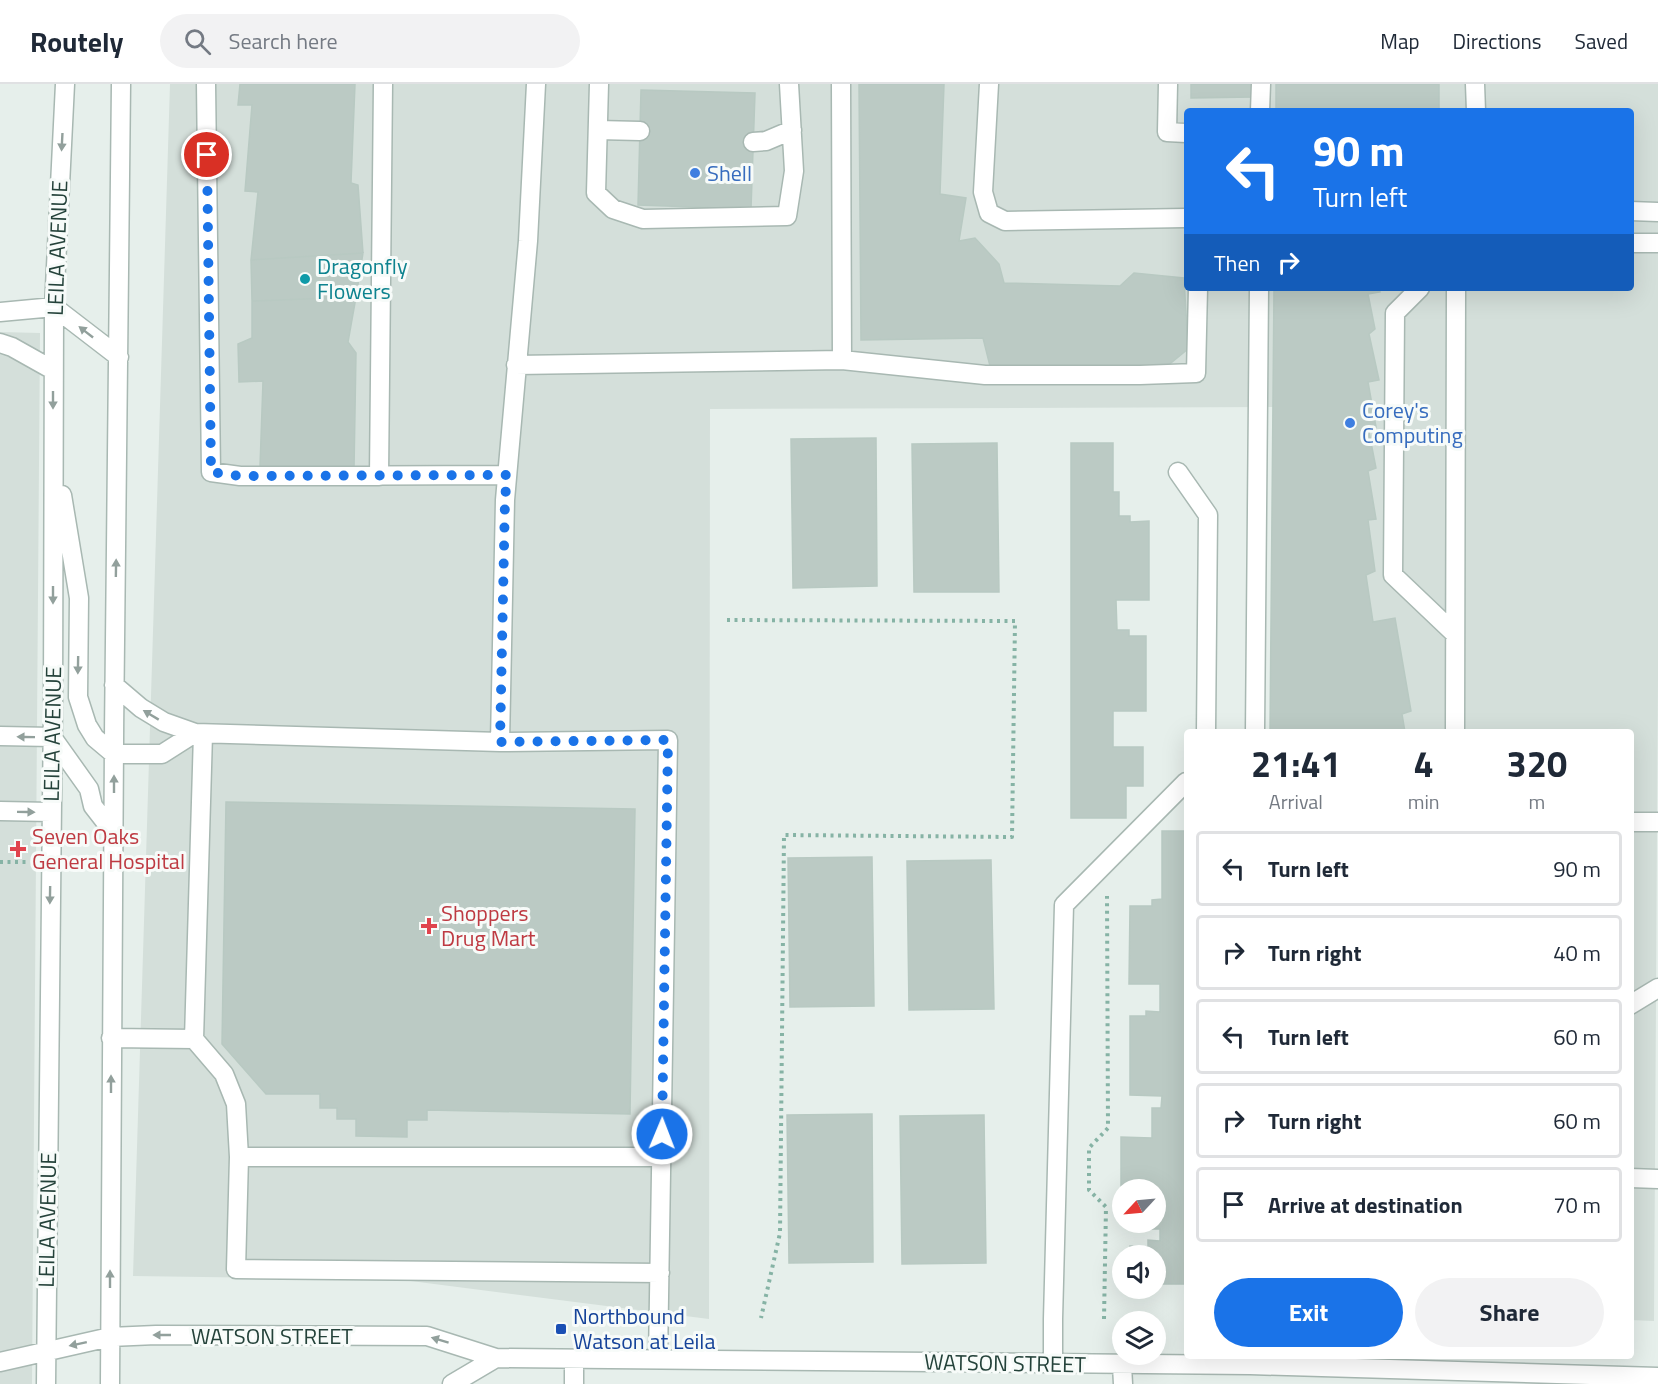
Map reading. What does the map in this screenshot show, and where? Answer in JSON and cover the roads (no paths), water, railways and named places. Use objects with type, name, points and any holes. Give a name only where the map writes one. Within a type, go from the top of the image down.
[{"type":"street","name":"LEILA AVENUE","points":[[46,1384],[53,370],[64,84]]},
{"type":"street","points":[[110,1384],[111,1038],[121,84]]},
{"type":"street","points":[[206,84],[211,472],[240,476],[507,475]]},
{"type":"street","points":[[380,476],[383,84]]},
{"type":"street","points":[[500,742],[505,500],[528,241],[536,84]]},
{"type":"street","points":[[599,84],[596,194],[613,209],[643,219],[787,216],[794,171],[789,84]]},
{"type":"street","points":[[841,84],[842,360]]},
{"type":"street","points":[[989,84],[982,192],[989,213],[1005,221],[1184,218]]},
{"type":"street","points":[[1168,84],[1167,132],[1184,133]]},
{"type":"street","points":[[1260,108],[1261,84]]},
{"type":"street","points":[[1475,84],[1476,108]]},
{"type":"street","points":[[598,130],[640,131]]},
{"type":"street","points":[[753,142],[765,141],[792,130]]},
{"type":"street","points":[[1634,211],[1658,212]]},
{"type":"street","points":[[1634,243],[1658,243]]},
{"type":"street","points":[[516,365],[842,360],[985,375],[1196,373],[1198,291]]},
{"type":"street","points":[[1255,729],[1259,291]]},
{"type":"street","points":[[1417,291],[1395,313],[1393,575],[1455,634]]},
{"type":"street","points":[[1455,729],[1456,291]]},
{"type":"street","points":[[0,312],[54,307],[119,357]]},
{"type":"street","points":[[0,343],[12,347],[53,370]]},
{"type":"street","points":[[53,440],[79,598],[78,697],[87,725],[95,738],[114,754],[162,754],[199,733]]},
{"type":"street","points":[[1178,472],[1208,515],[1206,729]]},
{"type":"street","points":[[114,685],[141,708],[164,722],[199,733],[500,742],[668,740],[658,1359]]},
{"type":"street","points":[[199,733],[194,1040],[224,1074],[236,1104],[239,1157],[236,1269],[660,1274]]},
{"type":"street","points":[[0,736],[52,737],[89,789],[93,806],[114,833]]},
{"type":"street","points":[[1053,1364],[1064,905],[1184,784]]},
{"type":"street","points":[[0,812],[51,812]]},
{"type":"street","points":[[1634,822],[1658,822]]},
{"type":"street","points":[[1634,1003],[1658,988]]},
{"type":"street","points":[[111,1038],[194,1040]]},
{"type":"street","points":[[239,1157],[662,1157]]},
{"type":"street","points":[[1634,1178],[1658,1179]]},
{"type":"street","name":"WATSON STREET","points":[[0,1362],[110,1337],[156,1335],[427,1336],[496,1358],[1112,1365]]},
{"type":"street","points":[[452,1384],[496,1358]]},
{"type":"street","points":[[574,1359],[574,1384]]},
{"type":"street","name":"WATSON STREET","points":[[1166,1364],[1250,1361],[1406,1363],[1464,1378],[1658,1377]]},
{"type":"street","points":[[1122,1365],[1123,1384]]},
{"type":"place","name":"Shell","points":[[695,173]]},
{"type":"place","name":"Dragonfly Flowers","points":[[305,279]]},
{"type":"place","name":"Corey's Computing","points":[[1350,423]]},
{"type":"place","name":"Seven Oaks General Hospital","points":[[18,849]]},
{"type":"place","name":"Shoppers Drug Mart","points":[[429,926]]},
{"type":"place","name":"Northbound Watson at Leila","points":[[561,1329]]}]
